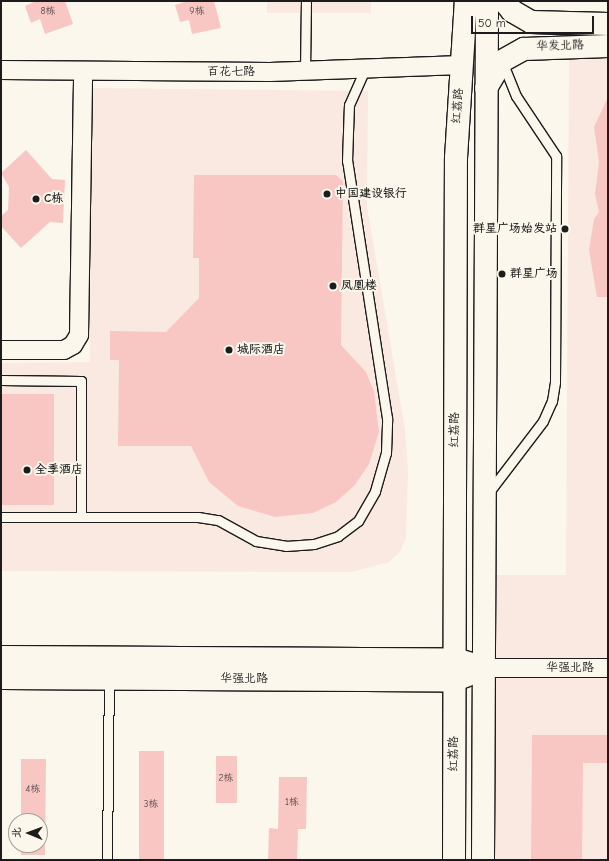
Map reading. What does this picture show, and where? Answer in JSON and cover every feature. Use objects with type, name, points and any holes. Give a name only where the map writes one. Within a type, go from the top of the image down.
[{"type":"main road","name":"红荔路","points":[[454,860],[456,158],[466,1]]},
{"type":"main road","name":"华发北路","points":[[504,1],[517,15],[531,22],[608,24]]},
{"type":"main road","points":[[483,860],[487,9]]},
{"type":"main road","name":"华发北路","points":[[502,61],[517,51],[537,46],[608,46]]},
{"type":"main road","points":[[486,91],[502,61]]},
{"type":"main road","name":"华强北路","points":[[1,657],[455,659],[484,668]]},
{"type":"main road","name":"华强北路","points":[[1,678],[455,680],[484,668]]},
{"type":"street","name":"百花七路","points":[[1,70],[305,71],[462,64]]},
{"type":"street","points":[[1,350],[64,350],[73,345],[79,335],[83,71]]},
{"type":"street","name":"华强北路","points":[[484,668],[608,668]]},
{"type":"lane","points":[[305,71],[306,1]]},
{"type":"lane","points":[[484,498],[543,421],[552,401],[555,382],[556,156],[516,96],[502,61],[487,9]]},
{"type":"lane","points":[[1,517],[218,520],[256,541],[286,546],[314,544],[338,536],[358,520],[376,491],[386,453],[387,418],[347,161],[349,105],[365,69]]},
{"type":"lane","points":[[1,380],[81,381],[81,517]]},
{"type":"lane","points":[[107,860],[109,678]]},
{"type":"shaded area","points":[[267,1],[371,1],[371,13],[267,13]]},
{"type":"shaded area","points":[[569,59],[608,59],[608,860],[496,860],[496,575],[566,575]]},
{"type":"shaded area","points":[[91,88],[368,91],[367,206],[405,430],[408,472],[406,537],[400,552],[389,562],[351,572],[1,571],[1,363],[90,362]]},
{"type":"building","points":[[36,1],[65,1],[73,24],[45,34],[40,19],[31,23],[25,6]]},
{"type":"building","points":[[188,1],[214,1],[221,28],[192,34],[189,20],[180,22],[175,5]]},
{"type":"building","points":[[608,97],[608,297],[597,297],[589,250],[594,219],[599,212],[595,194],[599,162],[594,127]]},
{"type":"building","name":"C栋","points":[[26,150],[52,179],[65,180],[63,223],[50,222],[21,248],[1,226],[1,216],[8,210],[9,187],[1,173]]},
{"type":"building","name":"城际酒店","points":[[194,175],[336,175],[343,181],[341,345],[366,372],[374,391],[379,432],[369,464],[355,485],[336,502],[313,513],[275,517],[238,506],[209,482],[191,446],[118,446],[119,360],[110,360],[110,331],[166,332],[199,298],[199,258],[193,258]]},
{"type":"building","name":"全季酒店","points":[[1,394],[54,394],[54,505],[1,505]]},
{"type":"building","points":[[532,735],[608,735],[608,763],[583,763],[582,860],[531,860]]},
{"type":"building","points":[[139,751],[164,751],[164,860],[139,860]]},
{"type":"building","points":[[216,756],[237,756],[237,803],[216,803]]},
{"type":"building","points":[[21,759],[46,759],[45,813],[21,813]]},
{"type":"building","points":[[279,777],[307,777],[306,829],[298,829],[297,860],[268,860],[269,828],[278,829]]},
{"type":"building","points":[[21,853],[45,853],[45,855],[21,855]]},
{"type":"place","name":"中国建设银行","points":[[327,194]]},
{"type":"place","name":"C栋","points":[[36,199]]},
{"type":"place","name":"群星广场始发站","points":[[565,229]]},
{"type":"place","name":"群星广场","points":[[502,274]]},
{"type":"place","name":"凤凰楼","points":[[333,286]]},
{"type":"place","name":"城际酒店","points":[[229,350]]},
{"type":"place","name":"全季酒店","points":[[27,470]]}]
